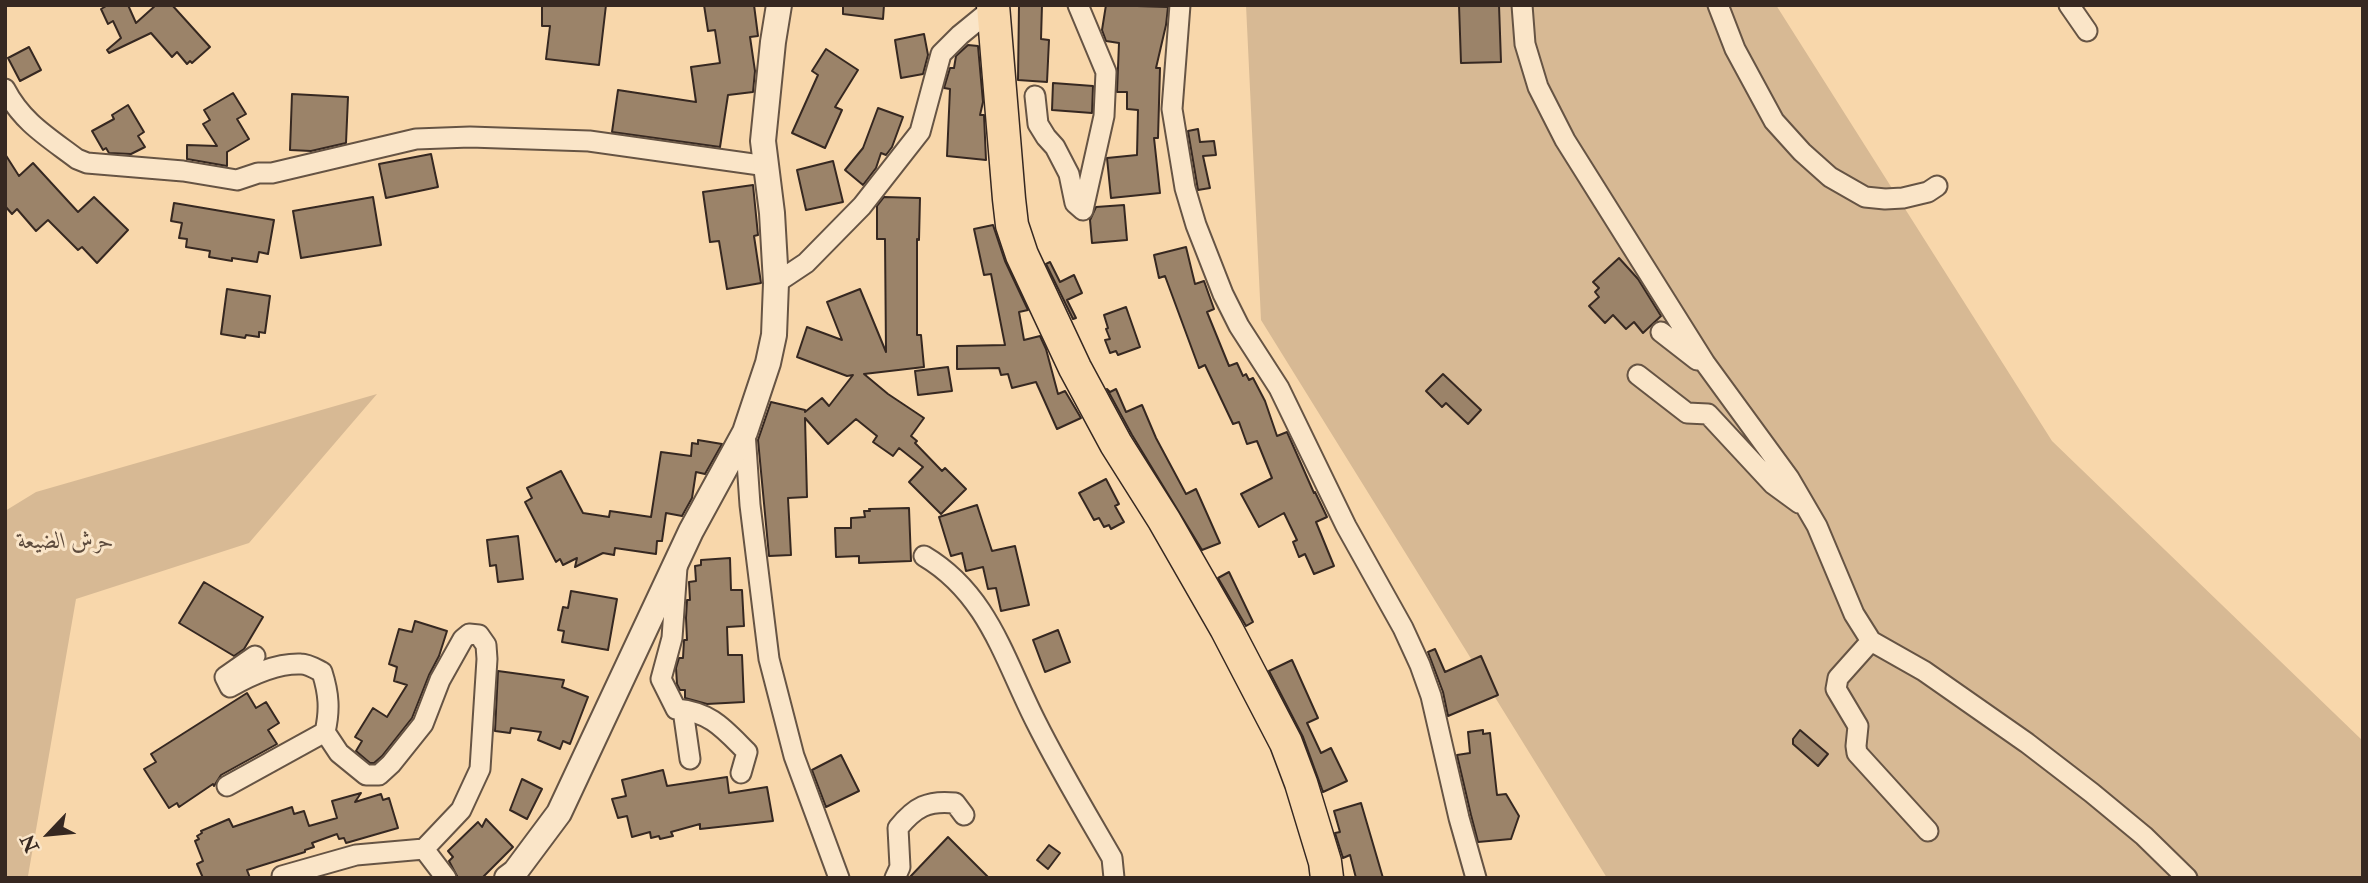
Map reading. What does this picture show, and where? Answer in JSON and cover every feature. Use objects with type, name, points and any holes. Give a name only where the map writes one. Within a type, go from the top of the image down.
[{"type":"main road","points":[[993,6],[1012,225],[1022,255],[1074,368],[1226,628],[1286,743],[1305,796],[1325,862],[1327,878]]},
{"type":"street","points":[[513,876],[559,813],[677,559],[745,432],[768,363],[774,335],[776,283],[763,141],[779,5]]},
{"type":"street","points":[[1035,96],[1038,124],[1055,147],[1069,174],[1075,203],[1083,210],[1104,116],[1106,72],[1078,5]]},
{"type":"street","points":[[1180,5],[1172,109],[1185,188],[1196,225],[1234,315],[1279,388],[1346,526],[1403,628],[1420,665],[1431,696],[1456,806],[1476,878]]},
{"type":"street","points":[[1521,5],[1525,44],[1538,87],[1565,140],[1709,369],[1769,448],[1817,526],[1854,614],[1871,641],[1924,671],[2026,743],[2144,836],[2187,878]]},
{"type":"street","points":[[1718,5],[1735,49],[1774,121],[1802,152],[1830,177],[1865,197],[1885,199],[1928,192],[1937,186]]},
{"type":"street","points":[[2069,5],[2087,31]]},
{"type":"street","points":[[776,283],[806,263],[862,206],[920,132],[942,54],[993,6]]},
{"type":"street","points":[[8,102],[32,125],[76,159],[87,163],[237,180],[258,173],[272,173],[416,139],[470,136],[589,141],[767,166]]},
{"type":"street","points":[[1661,332],[1709,369]]},
{"type":"street","points":[[1638,375],[1687,413],[1707,414],[1773,484],[1797,500],[1817,526]]},
{"type":"street","points":[[745,432],[750,505],[769,659],[794,756],[839,878]]},
{"type":"street","points":[[924,556],[950,573],[973,598],[1000,645],[1036,722],[1112,858],[1114,878]]},
{"type":"street","points":[[677,559],[672,638],[661,679],[676,709],[696,711],[724,728],[747,752],[741,773]]},
{"type":"street","points":[[255,656],[225,677],[230,687],[273,667],[303,664],[322,672],[328,690],[330,711],[325,732],[339,753],[366,775],[379,775],[424,724],[440,680],[463,639],[469,634],[479,635],[486,645],[480,769],[461,810],[424,849],[356,855],[282,876]]},
{"type":"street","points":[[1871,641],[1838,678],[1836,689],[1858,726],[1857,753],[1928,831]]},
{"type":"street","points":[[683,710],[690,759]]},
{"type":"street","points":[[227,786],[325,732]]},
{"type":"street","points":[[895,878],[900,867],[898,828],[912,810],[939,801],[956,803],[964,815]]},
{"type":"street","points":[[424,849],[446,878]]},
{"type":"green space","points":[[1246,5],[1776,5],[2052,441],[2363,741],[2363,878],[1607,878],[1261,320]]},
{"type":"green space","name":"حرش الضيعة","points":[[377,394],[249,543],[76,599],[28,876],[5,878],[5,511],[36,492]]},
{"type":"building","points":[[108,5],[128,5],[136,23],[156,5],[172,5],[210,47],[192,63],[190,61],[187,64],[177,52],[172,57],[151,33],[109,53],[107,50],[121,38],[113,21],[108,24],[101,9]]},
{"type":"building","points":[[542,5],[606,5],[599,65],[546,59],[550,26],[542,26]]},
{"type":"building","points":[[704,5],[754,5],[758,36],[750,37],[755,71],[753,92],[728,95],[720,147],[612,132],[618,90],[696,102],[691,67],[720,63],[715,30],[708,31]]},
{"type":"building","points":[[843,5],[884,5],[883,19],[843,14]]},
{"type":"building","points":[[1019,5],[1042,5],[1041,39],[1049,40],[1047,82],[1018,80]]},
{"type":"building","points":[[1106,5],[1168,7],[1156,68],[1160,68],[1158,138],[1154,138],[1160,193],[1111,198],[1107,158],[1137,155],[1138,110],[1127,109],[1127,92],[1117,92],[1119,43],[1106,41],[1102,30]]},
{"type":"building","points":[[1459,5],[1499,5],[1501,62],[1461,63]]},
{"type":"building","points":[[924,34],[928,55],[923,74],[901,78],[895,40]]},
{"type":"building","points":[[968,45],[978,46],[983,102],[980,115],[984,115],[986,160],[947,156],[950,89],[944,88],[950,68],[954,68],[956,56]]},
{"type":"building","points":[[29,47],[41,70],[20,81],[8,58]]},
{"type":"building","points":[[826,49],[858,70],[835,107],[842,110],[825,148],[792,133],[818,75],[812,71]]},
{"type":"building","points":[[1053,83],[1093,86],[1092,113],[1052,110]]},
{"type":"building","points":[[233,93],[246,114],[237,119],[249,139],[227,152],[227,166],[187,159],[187,145],[217,146],[203,124],[210,120],[204,110]]},
{"type":"building","points":[[292,94],[348,97],[346,143],[311,151],[290,150]]},
{"type":"building","points":[[128,105],[144,132],[138,136],[145,147],[131,154],[109,153],[106,148],[103,150],[92,131],[114,119],[112,115]]},
{"type":"building","points":[[878,108],[903,117],[892,147],[886,155],[881,153],[876,168],[863,185],[845,170],[863,148]]},
{"type":"building","points":[[1198,129],[1200,142],[1214,141],[1216,155],[1203,156],[1210,188],[1198,190],[1188,131]]},
{"type":"building","points":[[5,154],[19,176],[33,163],[78,212],[94,197],[128,230],[97,263],[82,247],[78,250],[48,220],[36,231],[17,209],[12,214],[5,206]]},
{"type":"building","points":[[431,154],[438,187],[386,198],[379,164]]},
{"type":"building","points":[[833,161],[843,202],[806,210],[797,170]]},
{"type":"building","points":[[753,185],[758,235],[754,236],[761,283],[727,289],[719,241],[710,242],[703,192]]},
{"type":"building","points":[[373,197],[381,245],[301,258],[293,211]]},
{"type":"building","points":[[884,197],[920,198],[919,240],[917,239],[917,335],[921,335],[924,367],[864,374],[924,418],[911,436],[917,441],[915,443],[942,471],[945,468],[966,489],[941,514],[909,482],[923,467],[899,448],[893,456],[873,442],[877,436],[856,419],[828,444],[805,418],[807,497],[788,498],[791,555],[769,556],[758,440],[771,402],[805,412],[822,398],[829,406],[853,375],[847,376],[797,357],[807,327],[842,340],[827,302],[860,289],[886,352],[885,239],[877,239],[877,206]]},
{"type":"building","points":[[174,203],[274,220],[268,254],[259,252],[257,262],[232,258],[232,261],[209,257],[210,251],[186,247],[187,239],[179,238],[182,223],[171,221]]},
{"type":"building","points":[[1124,205],[1127,240],[1092,243],[1090,220],[1096,207]]},
{"type":"building","points":[[993,225],[1005,261],[1028,310],[1019,312],[1024,340],[1040,336],[1058,394],[1065,391],[1081,418],[1057,429],[1036,382],[1012,388],[1008,374],[1001,375],[999,368],[957,369],[957,346],[1005,345],[991,274],[984,275],[974,229]]},
{"type":"building","points":[[1186,247],[1195,284],[1204,281],[1214,309],[1207,312],[1229,366],[1237,363],[1243,376],[1246,374],[1249,380],[1253,378],[1265,401],[1277,436],[1287,432],[1327,517],[1316,522],[1334,566],[1314,574],[1305,554],[1299,557],[1293,542],[1297,540],[1284,513],[1259,527],[1241,494],[1272,478],[1257,441],[1247,444],[1239,422],[1233,424],[1205,365],[1199,368],[1165,276],[1159,278],[1154,255]]},
{"type":"building","points":[[1619,258],[1638,279],[1661,316],[1643,333],[1634,322],[1626,329],[1613,315],[1605,323],[1589,306],[1599,297],[1595,292],[1599,288],[1593,282]]},
{"type":"building","points":[[1050,262],[1060,282],[1074,275],[1082,293],[1067,300],[1076,318],[1073,319],[1046,264]]},
{"type":"building","points":[[227,289],[270,296],[265,333],[259,332],[259,337],[246,335],[245,338],[221,334]]},
{"type":"building","points":[[1126,307],[1140,347],[1118,355],[1116,351],[1110,353],[1105,340],[1110,339],[1104,315]]},
{"type":"building","points":[[948,367],[952,391],[918,395],[915,371]]},
{"type":"building","points":[[1443,374],[1481,410],[1468,424],[1446,403],[1442,407],[1426,391]]},
{"type":"building","points":[[1107,389],[1110,392],[1116,389],[1126,412],[1142,405],[1186,494],[1196,489],[1220,543],[1202,550]]},
{"type":"building","points":[[698,440],[722,444],[705,474],[696,472],[692,498],[682,516],[666,513],[662,541],[657,541],[656,554],[615,548],[614,555],[603,553],[575,567],[577,558],[563,565],[560,559],[556,562],[525,502],[532,498],[527,488],[561,471],[583,513],[609,517],[610,511],[651,517],[661,452],[691,456],[692,443],[698,444]]},
{"type":"building","points":[[1106,479],[1119,504],[1115,506],[1124,522],[1111,529],[1109,525],[1104,527],[1099,518],[1094,520],[1079,493]]},
{"type":"building","points":[[977,505],[992,551],[1015,546],[1029,605],[1001,611],[996,588],[988,589],[983,567],[966,571],[962,553],[951,556],[939,517]]},
{"type":"building","points":[[909,508],[911,561],[859,563],[859,556],[836,557],[835,528],[851,528],[851,518],[865,517],[864,511],[870,511],[869,509]]},
{"type":"building","points":[[518,536],[523,579],[498,582],[496,565],[490,566],[487,540]]},
{"type":"building","points":[[730,558],[731,590],[742,590],[744,626],[727,627],[728,655],[742,655],[744,702],[707,704],[685,698],[685,690],[680,690],[677,684],[676,668],[679,658],[683,658],[684,640],[687,640],[689,582],[696,581],[695,566],[701,565],[701,560]]},
{"type":"building","points":[[1229,572],[1253,622],[1246,626],[1218,578]]},
{"type":"building","points":[[204,582],[263,617],[244,649],[234,656],[179,623]]},
{"type":"building","points":[[571,591],[617,599],[608,650],[562,642],[564,631],[558,630],[563,607],[568,608]]},
{"type":"building","points":[[415,621],[447,631],[412,718],[382,756],[370,763],[356,751],[362,741],[355,737],[373,708],[387,717],[407,685],[394,681],[397,667],[389,664],[399,629],[412,632]]},
{"type":"building","points":[[1058,630],[1070,662],[1045,672],[1033,640]]},
{"type":"building","points":[[1435,649],[1445,672],[1481,656],[1498,695],[1448,716],[1443,692],[1428,652]]},
{"type":"building","points":[[1292,660],[1318,718],[1307,723],[1321,753],[1331,748],[1347,781],[1323,792],[1303,737],[1269,671]]},
{"type":"building","points":[[498,671],[564,680],[562,687],[588,697],[570,744],[563,741],[560,749],[538,740],[541,732],[511,728],[510,733],[495,731]]},
{"type":"building","points":[[247,693],[256,708],[266,702],[279,723],[268,730],[277,744],[221,775],[214,786],[213,784],[179,807],[177,803],[169,808],[144,769],[156,762],[151,754]]},
{"type":"building","points":[[1483,730],[1483,734],[1490,733],[1497,795],[1506,794],[1519,816],[1511,839],[1478,842],[1471,815],[1457,755],[1470,753],[1468,732]]},
{"type":"building","points":[[1800,730],[1828,754],[1818,766],[1793,744],[1793,739]]},
{"type":"building","points":[[841,755],[859,791],[826,807],[812,770]]},
{"type":"building","points":[[663,770],[667,786],[727,777],[729,793],[767,787],[773,821],[700,829],[700,824],[671,832],[673,836],[660,839],[659,836],[651,838],[650,832],[632,837],[627,816],[618,818],[612,799],[626,796],[622,780]]},
{"type":"building","points":[[522,779],[542,789],[527,819],[510,810]]},
{"type":"building","points":[[361,793],[355,802],[381,794],[383,800],[389,798],[398,828],[346,843],[344,838],[339,839],[337,834],[312,843],[314,847],[305,852],[247,870],[250,878],[203,878],[197,864],[203,861],[195,841],[199,839],[197,836],[201,831],[229,819],[233,827],[292,807],[294,814],[304,811],[309,826],[337,818],[332,801]]},
{"type":"building","points":[[1361,803],[1383,878],[1356,878],[1350,855],[1343,858],[1335,833],[1340,832],[1334,811]]},
{"type":"building","points":[[486,819],[513,847],[482,878],[458,878],[449,861],[453,857],[448,851],[478,822],[482,827]]},
{"type":"building","points":[[948,837],[989,878],[909,878]]},
{"type":"building","points":[[1049,845],[1060,853],[1048,869],[1037,860]]}]
